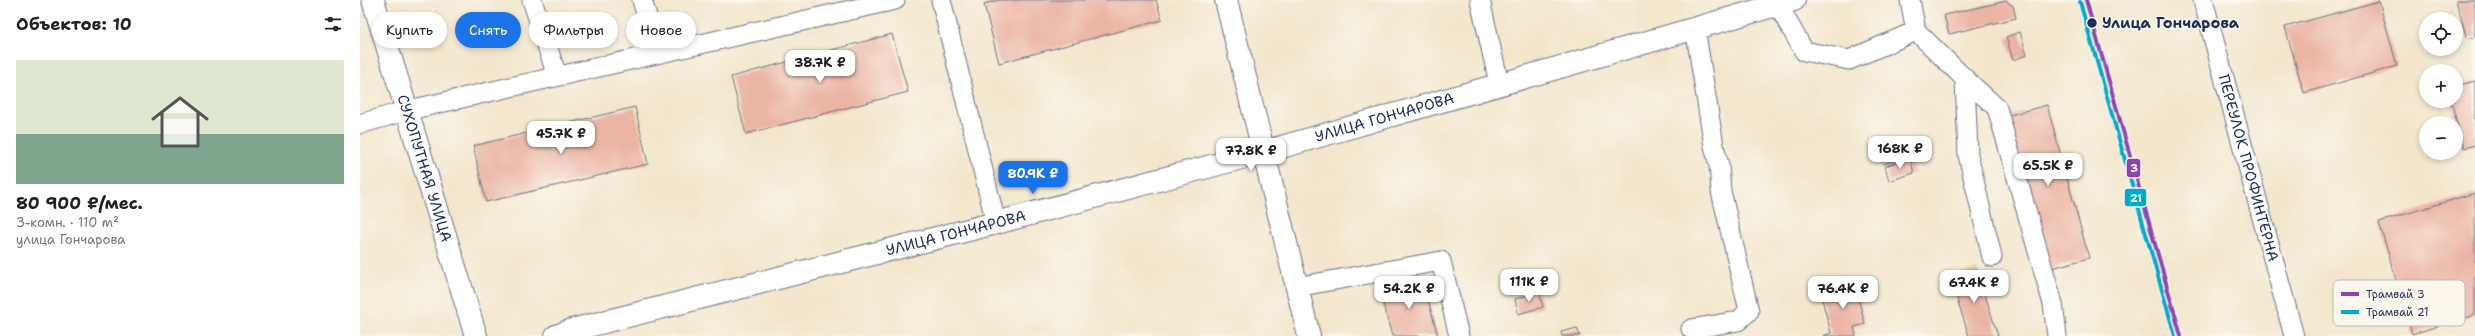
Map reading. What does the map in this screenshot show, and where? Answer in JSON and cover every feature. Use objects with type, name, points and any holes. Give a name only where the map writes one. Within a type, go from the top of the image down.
[{"type":"street","name":"СУХОПУТНАЯ УЛИЦА","points":[[373,0],[476,336]]},
{"type":"street","points":[[1226,0],[1309,336]]},
{"type":"street","name":"УЛИЦА ГОНЧАРОВА","points":[[567,334],[1264,152],[1499,83],[1786,2]]},
{"type":"lane","points":[[532,0],[557,76]]},
{"type":"lane","points":[[642,0],[658,53]]},
{"type":"lane","points":[[360,124],[406,111],[557,76],[895,0]]},
{"type":"lane","points":[[941,0],[996,223]]},
{"type":"lane","points":[[1480,0],[1499,83]]},
{"type":"lane","points":[[1910,0],[1916,31],[1997,108],[2053,304],[2057,336]]},
{"type":"lane","name":"ПЕРЕУЛОК ПРОФИНТЕРНА","points":[[2203,0],[2294,336]]},
{"type":"lane","points":[[1786,2],[1804,50],[1849,60],[1916,31]]},
{"type":"lane","points":[[1691,329],[1738,321],[1749,310],[1721,191],[1719,165],[1714,146],[1695,28]]},
{"type":"lane","points":[[1965,79],[1968,156],[1992,257]]},
{"type":"lane","points":[[1296,287],[1441,261],[1459,336]]},
{"type":"building","points":[[999,0],[1156,0],[1162,20],[999,63],[984,4]]},
{"type":"building","points":[[2456,0],[2475,0],[2475,37],[2467,39],[2463,25],[2463,12],[2459,12]]},
{"type":"building","points":[[2006,1],[2013,6],[2016,18],[1949,34],[1944,15]]},
{"type":"building","points":[[2379,1],[2397,66],[2304,93],[2285,27]]},
{"type":"building","points":[[2020,32],[2027,55],[2013,60],[2006,37]]},
{"type":"building","points":[[892,34],[908,92],[746,134],[731,77]]},
{"type":"building","points":[[2475,81],[2475,145],[2464,148],[2463,116],[2455,116],[2453,108],[2463,108],[2463,84]]},
{"type":"building","points":[[2047,105],[2089,258],[2048,269],[2006,116]]},
{"type":"building","points":[[635,107],[648,164],[486,202],[473,146]]},
{"type":"building","points":[[1903,141],[1908,156],[1883,164],[1878,149]]},
{"type":"building","points":[[1910,158],[1914,173],[1889,181],[1885,166]]},
{"type":"building","points":[[2475,193],[2475,315],[2465,318],[2465,280],[2396,280],[2379,222]]},
{"type":"building","points":[[1977,269],[1998,336],[1969,336],[1950,277]]},
{"type":"building","points":[[1538,276],[1540,288],[1516,293],[1514,281]]},
{"type":"building","points":[[1422,278],[1438,336],[1392,336],[1379,290]]},
{"type":"building","points":[[1854,282],[1865,324],[1854,327],[1856,336],[1823,336],[1831,333],[1820,292]]},
{"type":"building","points":[[1539,292],[1543,307],[1518,314],[1515,299]]},
{"type":"building","points":[[2410,326],[2439,326],[2412,334]]},
{"type":"building","points":[[1577,328],[1580,336],[1562,336],[1561,332]]},
{"type":"tram line","name":"3","points":[[2086,0],[2181,336]]},
{"type":"tram line","name":"21","points":[[2080,2],[2175,336]]},
{"type":"place","name":"Улица Гончарова","points":[[2092,23]]}]
